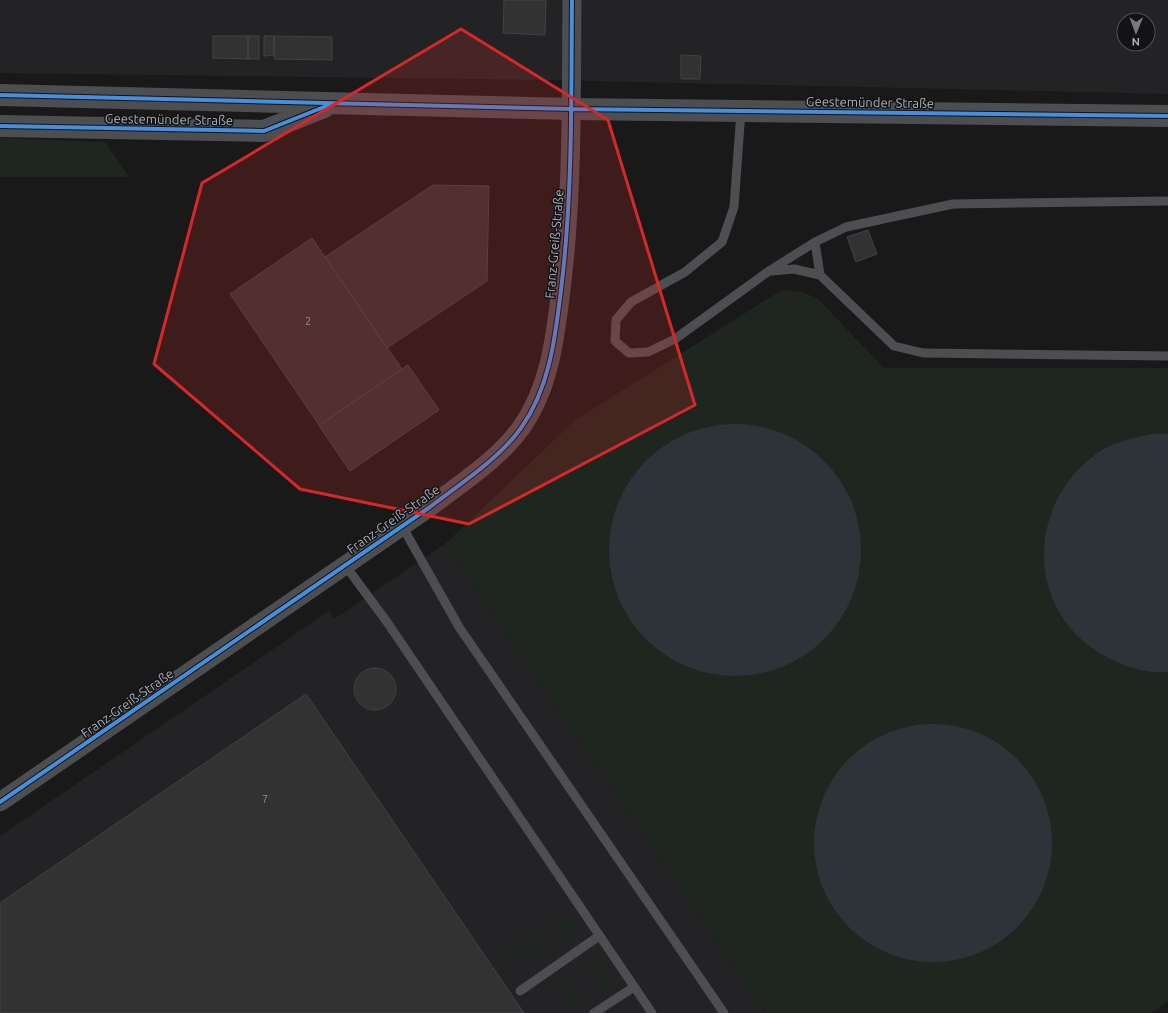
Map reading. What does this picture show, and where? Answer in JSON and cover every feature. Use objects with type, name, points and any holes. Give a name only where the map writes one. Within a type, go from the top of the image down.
[{"type":"street","points":[[571,109],[572,0]]},
{"type":"street","name":"Geestemünder Straße","points":[[0,95],[571,109],[1168,116]]},
{"type":"street","name":"Geestemünder Straße","points":[[0,126],[264,131],[333,103]]},
{"type":"street","name":"Franz-Greiß-Straße","points":[[0,802],[430,507],[491,460],[521,428],[542,391],[555,340],[566,244],[572,158],[571,109]]},
{"type":"lane","points":[[741,110],[734,207],[722,242],[685,272],[631,302],[616,320],[615,341],[629,353],[648,352],[675,339],[770,271],[815,242],[846,227],[953,204],[1168,201]]},
{"type":"lane","points":[[815,242],[820,275]]},
{"type":"lane","points":[[770,271],[794,269],[820,275],[894,346],[923,354],[1168,356]]},
{"type":"lane","points":[[402,526],[459,627],[724,1013]]},
{"type":"lane","points":[[345,565],[387,622],[652,1013]]},
{"type":"lane","points":[[520,991],[599,936]]},
{"type":"lane","points":[[594,1013],[634,987]]},
{"type":"highlighted area","points":[[461,29],[608,120],[695,405],[469,524],[300,489],[154,364],[202,183]]},
{"type":"shaded area","points":[[0,0],[1168,0],[1168,94],[548,80],[0,73]]},
{"type":"shaded area","points":[[0,138],[105,142],[129,177],[0,177]]},
{"type":"shaded area","points":[[782,290],[802,292],[817,298],[884,368],[1168,368],[1168,1001],[1151,1013],[765,1013],[445,544],[575,420]]},
{"type":"shaded area","points":[[723,424],[747,424],[772,429],[795,439],[815,452],[833,470],[846,490],[856,513],[861,538],[859,575],[852,598],[833,630],[815,648],[795,661],[772,671],[747,676],[723,676],[698,671],[675,661],[655,648],[637,630],[624,610],[614,587],[609,562],[609,538],[614,513],[624,490],[637,470],[655,452],[675,439],[698,429]]},
{"type":"shaded area","points":[[1152,434],[1168,434],[1168,672],[1144,671],[1121,664],[1107,657],[1080,638],[1061,615],[1049,588],[1044,560],[1046,530],[1056,502],[1072,476],[1096,454],[1109,446]]},
{"type":"shaded area","points":[[445,544],[765,1013],[0,1013],[0,836],[329,611],[334,619]]},
{"type":"shaded area","points":[[933,724],[956,726],[978,733],[999,744],[1017,759],[1032,777],[1043,798],[1050,820],[1052,843],[1050,866],[1043,888],[1032,909],[1017,927],[999,942],[978,953],[956,960],[933,962],[910,960],[888,953],[867,942],[849,927],[834,909],[823,888],[816,866],[814,843],[816,820],[823,798],[834,777],[849,759],[867,744],[888,733],[910,726]]},
{"type":"shaded area","points":[[558,919],[565,919],[576,924],[580,928],[578,935],[571,940],[561,926],[539,941],[549,956],[542,960],[532,946],[502,967],[497,959]]},
{"type":"shaded area","points":[[594,954],[598,955],[613,977],[611,984],[604,989],[584,960]]},
{"type":"shaded area","points":[[562,974],[583,1005],[576,1010],[555,979]]},
{"type":"building","points":[[504,0],[546,0],[545,35],[503,33]]},
{"type":"building","points":[[213,36],[248,36],[248,59],[213,58]]},
{"type":"building","points":[[248,36],[259,36],[259,59],[248,59]]},
{"type":"building","points":[[264,36],[274,36],[274,55],[264,56]]},
{"type":"building","points":[[274,36],[332,37],[332,60],[274,59]]},
{"type":"building","points":[[681,55],[701,56],[700,79],[681,79]]},
{"type":"building","points":[[433,185],[489,186],[487,281],[387,348],[325,257]]},
{"type":"building","points":[[868,230],[877,254],[856,262],[847,237]]},
{"type":"building","points":[[312,238],[402,369],[319,425],[230,294]]},
{"type":"building","points":[[408,365],[439,410],[350,471],[319,426]]},
{"type":"building","points":[[371,668],[379,668],[390,674],[396,685],[396,693],[390,704],[379,710],[371,710],[360,704],[354,693],[354,685],[360,674]]},
{"type":"building","points":[[306,694],[524,1013],[0,1013],[0,903]]},
{"type":"cycle path","points":[[0,802],[430,507],[490,461],[502,450],[521,428],[539,396],[550,362],[561,290],[568,217],[572,0]]},
{"type":"cycle path","points":[[0,95],[571,109],[1168,116]]},
{"type":"cycle path","points":[[0,126],[264,131],[329,105]]}]
